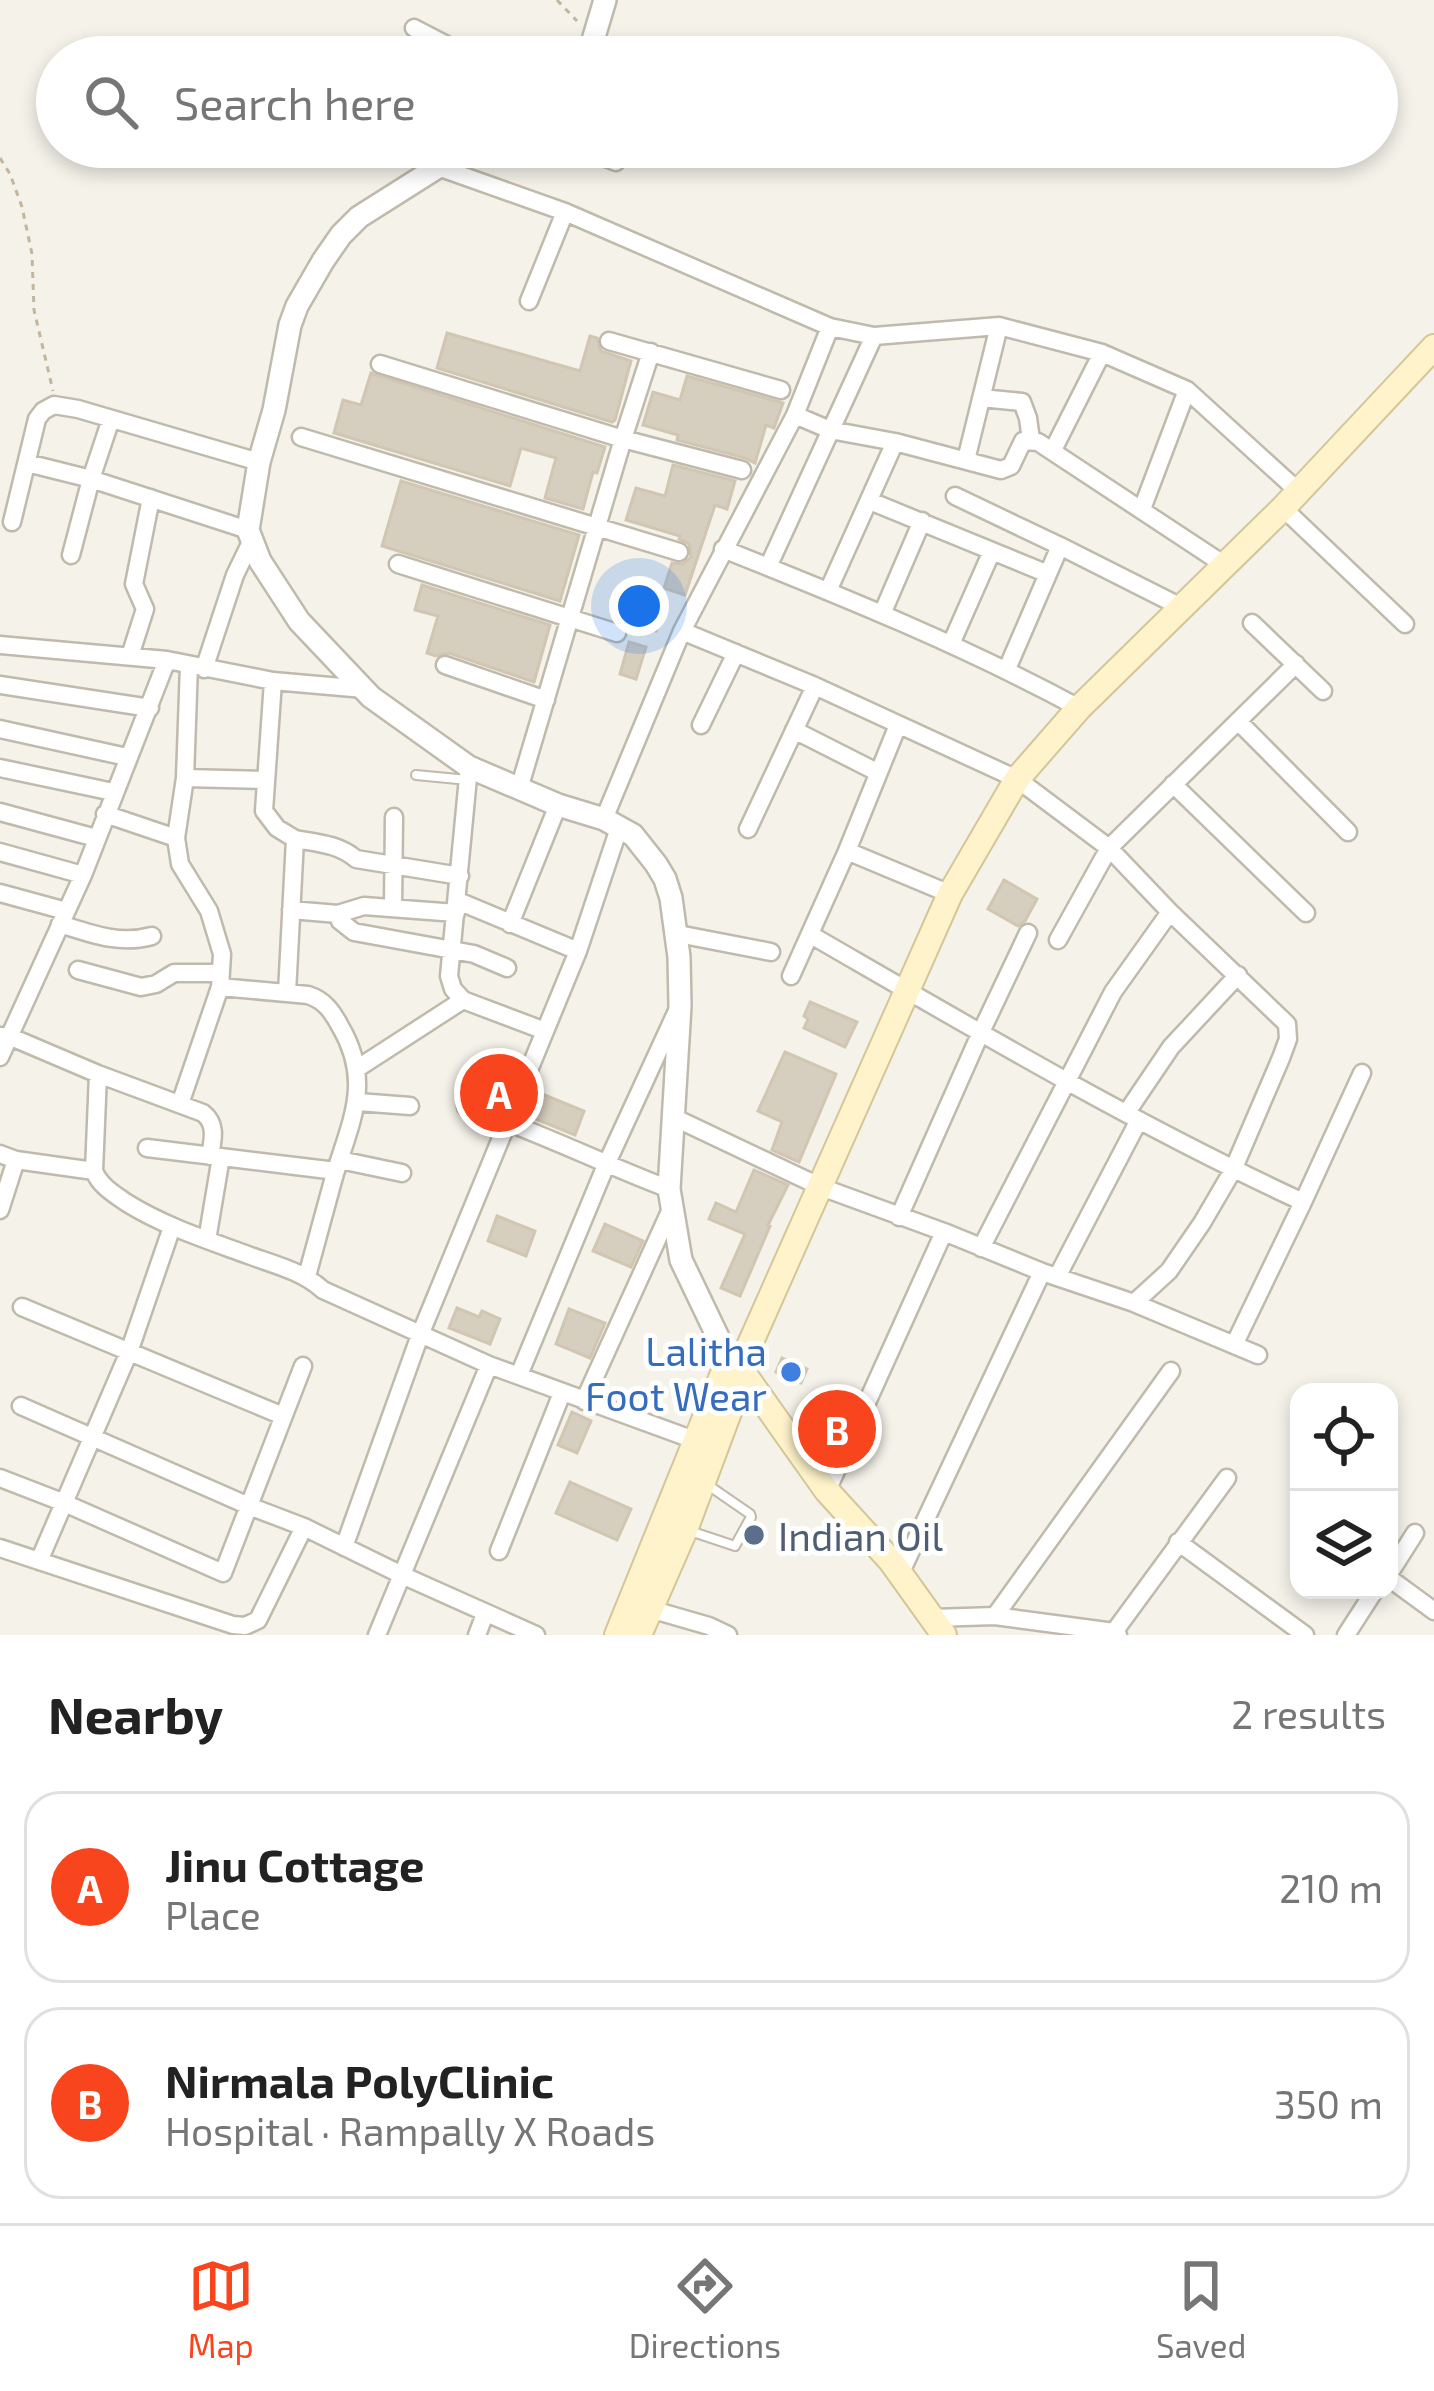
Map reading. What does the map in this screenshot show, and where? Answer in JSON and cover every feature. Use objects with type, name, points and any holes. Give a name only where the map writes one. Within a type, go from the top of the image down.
[{"type":"main road","points":[[617,1635],[697,1441],[737,1368],[821,1187],[950,894],[1017,779],[1079,708],[1290,499],[1434,346]]},
{"type":"main road","points":[[639,1635],[704,1482],[737,1368]]},
{"type":"main road","points":[[737,1368],[827,1491],[900,1574],[938,1626]]},
{"type":"street","points":[[595,36],[604,0]]},
{"type":"street","points":[[414,28],[429,36]]},
{"type":"street","points":[[180,1104],[220,980],[222,954],[217,931],[180,864],[176,838],[196,667],[249,536],[259,463],[297,306],[323,261],[358,217],[436,168]]},
{"type":"street","points":[[441,168],[565,212],[830,327],[874,336],[999,326],[1102,352],[1186,390],[1405,624]]},
{"type":"street","points":[[529,301],[565,212]]},
{"type":"street","points":[[966,460],[999,326]]},
{"type":"street","points":[[344,1547],[419,1335],[578,951],[611,823],[682,631],[795,416],[830,327]]},
{"type":"street","points":[[768,567],[874,336]]},
{"type":"street","points":[[609,341],[781,391]]},
{"type":"street","points":[[519,789],[651,352]]},
{"type":"street","points":[[1053,450],[1102,352]]},
{"type":"street","points":[[380,364],[622,439],[742,470]]},
{"type":"street","points":[[1142,509],[1186,390]]},
{"type":"street","points":[[981,398],[1022,403],[1030,440]]},
{"type":"street","points":[[11,523],[38,419],[53,405],[259,463]]},
{"type":"street","points":[[795,416],[830,430],[989,468],[1011,466],[1023,441],[1030,440],[1053,450],[1223,564]]},
{"type":"street","points":[[70,555],[111,419]]},
{"type":"street","points":[[301,437],[679,552]]},
{"type":"street","points":[[828,591],[895,442]]},
{"type":"street","points":[[27,464],[151,497],[249,536],[298,621],[364,689],[469,774],[633,835],[665,879],[678,934],[680,1006],[670,1199],[681,1260],[737,1368]]},
{"type":"street","points":[[955,496],[1181,607]]},
{"type":"street","points":[[130,656],[145,609],[134,584],[151,497]]},
{"type":"street","points":[[870,501],[1048,574]]},
{"type":"street","points":[[882,614],[922,521]]},
{"type":"street","points":[[1007,669],[1060,546]]},
{"type":"street","points":[[723,549],[1007,669],[1079,708]]},
{"type":"street","points":[[951,644],[992,551]]},
{"type":"street","points":[[398,564],[617,633]]},
{"type":"street","points":[[1252,623],[1323,691]]},
{"type":"street","points":[[682,631],[1017,779],[1109,848],[1286,1024],[1288,1039],[1234,1170],[1169,1271],[1134,1304]]},
{"type":"street","points":[[0,646],[167,660],[273,681],[364,689]]},
{"type":"street","points":[[700,725],[736,653]]},
{"type":"street","points":[[0,1057],[5,1036],[82,875],[167,660]]},
{"type":"street","points":[[446,664],[546,700]]},
{"type":"street","points":[[1058,940],[1109,848],[1296,664]]},
{"type":"street","points":[[273,681],[264,811],[269,820],[296,839],[335,846],[356,859],[460,876]]},
{"type":"street","points":[[0,685],[150,708]]},
{"type":"street","points":[[748,829],[814,686]]},
{"type":"street","points":[[1238,721],[1348,832]]},
{"type":"street","points":[[791,976],[898,725]]},
{"type":"street","points":[[0,729],[127,757]]},
{"type":"street","points":[[794,730],[877,772]]},
{"type":"street","points":[[0,768],[113,792]]},
{"type":"street","points":[[469,774],[449,976],[463,1000],[545,1031]]},
{"type":"street","points":[[185,778],[265,780]]},
{"type":"street","points":[[1172,784],[1306,914]]},
{"type":"street","points":[[510,924],[558,805]]},
{"type":"street","points":[[0,812],[96,838]]},
{"type":"street","points":[[105,814],[176,838]]},
{"type":"street","points":[[393,908],[394,817]]},
{"type":"street","points":[[287,993],[296,839]]},
{"type":"street","points":[[847,850],[950,894]]},
{"type":"street","points":[[0,852],[82,875]]},
{"type":"street","points":[[0,893],[123,941],[152,936]]},
{"type":"street","points":[[291,910],[338,914],[364,906],[457,907],[578,951]]},
{"type":"street","points":[[981,1248],[1114,992],[1170,912]]},
{"type":"street","points":[[338,914],[354,932],[474,954],[507,968]]},
{"type":"street","points":[[898,1217],[1028,933]]},
{"type":"street","points":[[678,934],[771,952]]},
{"type":"street","points":[[811,935],[1066,1080],[1304,1202]]},
{"type":"street","points":[[78,970],[141,987],[174,974],[220,980],[320,999],[333,1013],[353,1047],[358,1102],[307,1276]]},
{"type":"street","points":[[900,1574],[1133,1116],[1172,1047],[1238,975]]},
{"type":"street","points":[[358,1067],[463,1000]]},
{"type":"street","points":[[519,1375],[606,1165],[680,1006]]},
{"type":"street","points":[[5,1036],[210,1119],[216,1156],[207,1240]]},
{"type":"street","points":[[1234,1345],[1362,1073]]},
{"type":"street","points":[[98,1074],[94,1171],[113,1193],[172,1226],[307,1276],[323,1290],[489,1365],[697,1441]]},
{"type":"street","points":[[358,1102],[410,1106]]},
{"type":"street","points":[[466,1106],[606,1165],[670,1199]]},
{"type":"street","points":[[673,1117],[821,1187],[1258,1355]]},
{"type":"street","points":[[147,1148],[402,1172]]},
{"type":"street","points":[[0,1210],[8,1157],[94,1171]]},
{"type":"street","points":[[584,1401],[670,1199]]},
{"type":"street","points":[[39,1561],[129,1352],[172,1226]]},
{"type":"street","points":[[827,1491],[944,1232]]},
{"type":"street","points":[[22,1307],[283,1416]]},
{"type":"street","points":[[377,1635],[489,1365]]},
{"type":"street","points":[[0,1478],[223,1573],[303,1366]]},
{"type":"street","points":[[994,1616],[1171,1371]]},
{"type":"street","points":[[499,1551],[562,1393]]},
{"type":"street","points":[[21,1406],[304,1527],[536,1635]]},
{"type":"street","points":[[938,1626],[994,1616],[1116,1634],[1227,1478]]},
{"type":"street","points":[[0,1549],[245,1626],[258,1620],[304,1527]]},
{"type":"street","points":[[1398,1561],[1415,1533]]},
{"type":"street","points":[[1178,1542],[1305,1635]]},
{"type":"street","points":[[1398,1583],[1434,1611]]},
{"type":"street","points":[[1346,1635],[1369,1599]]},
{"type":"street","points":[[650,1609],[728,1635]]},
{"type":"street","points":[[477,1635],[485,1614]]},
{"type":"lane","points":[[416,775],[469,774]]},
{"type":"lane","points":[[686,1530],[735,1546],[751,1517],[704,1482]]},
{"type":"path","points":[[557,0],[583,36]]},
{"type":"path","points":[[0,158],[22,206],[32,254],[34,310],[53,405]]},
{"type":"building","points":[[447,333],[580,371],[590,336],[597,338],[601,351],[631,361],[615,420],[437,368]]},
{"type":"building","points":[[371,373],[605,447],[583,509],[545,498],[556,458],[521,448],[510,486],[334,433],[343,400],[361,405]]},
{"type":"building","points":[[687,376],[783,403],[774,428],[766,425],[755,463],[643,425],[653,392],[680,400]]},
{"type":"building","points":[[673,465],[735,481],[727,509],[715,505],[685,595],[664,588],[672,563],[683,564],[691,557],[689,544],[680,536],[626,520],[636,488],[665,496]]},
{"type":"building","points":[[401,481],[579,535],[560,601],[382,546]]},
{"type":"building","points":[[422,585],[550,625],[534,682],[449,653],[427,653],[438,616],[415,610]]},
{"type":"building","points":[[649,594],[665,599],[656,631],[639,627]]},
{"type":"building","points":[[629,642],[646,647],[636,679],[620,674]]},
{"type":"building","points":[[1004,880],[1037,899],[1018,926],[988,909]]},
{"type":"building","points":[[810,1002],[857,1022],[845,1047],[804,1028]]},
{"type":"building","points":[[785,1052],[836,1074],[799,1162],[772,1150],[782,1122],[758,1111]]},
{"type":"building","points":[[485,1076],[509,1086],[501,1105],[482,1096]]},
{"type":"building","points":[[542,1094],[584,1111],[575,1135],[533,1118]]},
{"type":"building","points":[[754,1170],[788,1185],[740,1296],[721,1288],[745,1234],[709,1219],[716,1203],[736,1212]]},
{"type":"building","points":[[497,1216],[535,1231],[526,1256],[488,1241]]},
{"type":"building","points":[[605,1224],[643,1241],[631,1267],[593,1251]]},
{"type":"building","points":[[457,1308],[500,1319],[490,1344],[449,1328]]},
{"type":"building","points":[[569,1309],[605,1323],[590,1358],[556,1344]]},
{"type":"building","points":[[782,1358],[807,1369],[801,1383],[776,1372]]},
{"type":"building","points":[[832,1397],[853,1404],[837,1437],[818,1422]]},
{"type":"building","points":[[572,1412],[591,1421],[577,1453],[558,1445]]},
{"type":"building","points":[[570,1482],[631,1509],[617,1540],[556,1513]]},
{"type":"place","name":"Jinu Cottage","points":[[499,1093]]},
{"type":"place","name":"Lalitha Foot Wear","points":[[791,1372]]},
{"type":"place","name":"Nirmala PolyClinic","points":[[837,1429]]},
{"type":"place","name":"Indian Oil","points":[[754,1535]]}]
